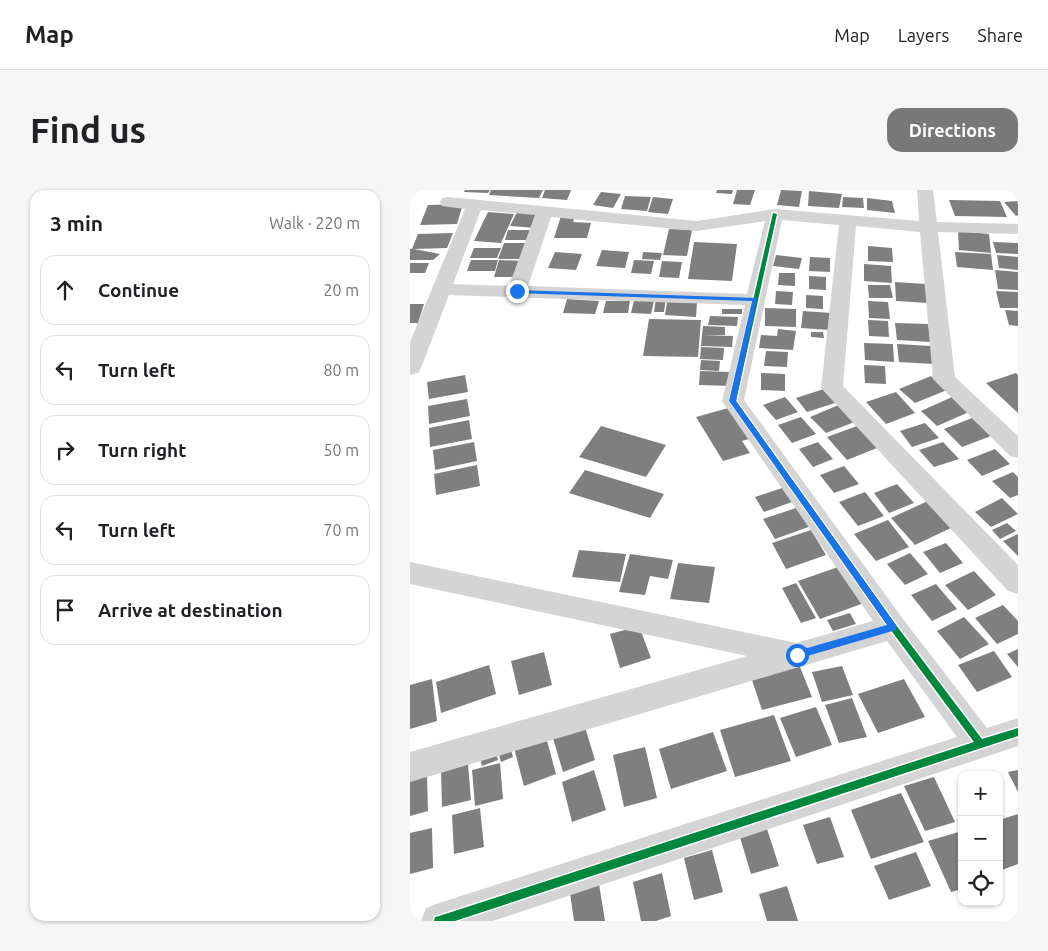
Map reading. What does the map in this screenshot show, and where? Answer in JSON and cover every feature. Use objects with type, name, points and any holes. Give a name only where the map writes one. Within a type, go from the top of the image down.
[{"type":"street","points":[[925,190],[944,380],[1018,450]]},
{"type":"street","points":[[448,202],[697,226],[775,214],[928,227],[1018,229]]},
{"type":"street","points":[[410,368],[475,205]]},
{"type":"street","points":[[517,291],[545,211]]},
{"type":"street","points":[[775,214],[733,401],[893,627],[981,745]]},
{"type":"street","points":[[848,220],[832,388],[960,520],[1018,583]]},
{"type":"street","points":[[442,289],[755,300]]},
{"type":"street","points":[[410,573],[797,655]]},
{"type":"street","points":[[410,767],[893,627]]},
{"type":"street","points":[[439,921],[1018,732]]},
{"type":"building","points":[[465,190],[490,190],[488,193],[464,192]]},
{"type":"building","points":[[491,190],[543,190],[539,198],[489,195]]},
{"type":"building","points":[[545,190],[571,190],[567,200],[542,198]]},
{"type":"building","points":[[717,190],[733,190],[732,194],[716,193]]},
{"type":"building","points":[[737,190],[755,190],[750,205],[733,204]]},
{"type":"building","points":[[781,190],[802,191],[799,207],[777,205]]},
{"type":"building","points":[[809,191],[842,194],[839,208],[808,206]]},
{"type":"building","points":[[601,192],[621,194],[613,208],[593,205]]},
{"type":"building","points":[[625,196],[651,197],[647,211],[621,209]]},
{"type":"building","points":[[653,197],[673,199],[668,214],[648,212]]},
{"type":"building","points":[[843,197],[863,198],[864,208],[842,207]]},
{"type":"building","points":[[867,198],[892,201],[895,213],[867,210]]},
{"type":"building","points":[[949,200],[1000,201],[1007,217],[955,216]]},
{"type":"building","points":[[1018,201],[1018,215],[1016,216],[1004,202]]},
{"type":"building","points":[[463,204],[457,224],[420,225],[428,205]]},
{"type":"building","points":[[488,212],[514,214],[501,243],[474,241]]},
{"type":"building","points":[[517,212],[543,214],[536,228],[510,226]]},
{"type":"building","points":[[561,216],[575,216],[573,222],[591,223],[587,238],[554,238]]},
{"type":"building","points":[[669,229],[692,230],[687,256],[663,255]]},
{"type":"building","points":[[508,230],[535,230],[532,240],[505,240]]},
{"type":"building","points":[[958,231],[989,234],[991,253],[959,250]]},
{"type":"building","points":[[453,233],[447,248],[414,249],[440,254],[433,260],[410,260],[410,249],[412,249],[418,234]]},
{"type":"building","points":[[694,242],[737,244],[732,281],[688,279]]},
{"type":"building","points":[[993,242],[1018,243],[1018,254],[996,253]]},
{"type":"building","points":[[504,243],[530,243],[525,259],[498,259]]},
{"type":"building","points":[[868,246],[892,248],[893,262],[868,261]]},
{"type":"building","points":[[474,248],[501,248],[497,258],[470,258]]},
{"type":"building","points":[[602,250],[629,252],[625,268],[596,266]]},
{"type":"building","points":[[555,252],[582,254],[576,270],[548,268]]},
{"type":"building","points":[[643,252],[662,253],[660,260],[642,259]]},
{"type":"building","points":[[955,252],[991,254],[993,270],[957,267]]},
{"type":"building","points":[[776,255],[802,258],[799,269],[773,266]]},
{"type":"building","points":[[997,255],[1018,257],[1018,270],[999,268]]},
{"type":"building","points":[[810,257],[830,258],[830,272],[809,271]]},
{"type":"building","points":[[471,260],[498,260],[495,271],[467,271]]},
{"type":"building","points":[[499,260],[526,261],[521,277],[494,277]]},
{"type":"building","points":[[634,260],[654,261],[651,274],[631,273]]},
{"type":"building","points":[[662,261],[682,262],[679,278],[659,277]]},
{"type":"building","points":[[410,263],[429,263],[425,273],[410,273]]},
{"type":"building","points":[[864,264],[891,266],[892,283],[864,281]]},
{"type":"building","points":[[995,270],[1018,272],[1018,290],[998,289]]},
{"type":"building","points":[[779,273],[795,273],[795,286],[778,285]]},
{"type":"building","points":[[809,276],[826,277],[826,290],[809,289]]},
{"type":"building","points":[[895,282],[926,284],[928,303],[896,301]]},
{"type":"building","points":[[868,285],[890,285],[893,298],[869,298]]},
{"type":"building","points":[[776,291],[793,292],[792,305],[775,304]]},
{"type":"building","points":[[996,291],[1018,292],[1018,308],[1000,308]]},
{"type":"building","points":[[806,295],[823,296],[823,309],[806,308]]},
{"type":"building","points":[[635,296],[655,297],[651,314],[631,313]]},
{"type":"building","points":[[656,298],[666,298],[664,312],[654,312]]},
{"type":"building","points":[[567,299],[599,301],[595,314],[563,313]]},
{"type":"building","points":[[606,301],[630,301],[628,313],[603,313]]},
{"type":"building","points":[[868,301],[888,302],[890,319],[869,318]]},
{"type":"building","points":[[667,302],[697,303],[696,317],[665,315]]},
{"type":"building","points":[[410,304],[424,304],[418,323],[410,323]]},
{"type":"building","points":[[765,308],[796,309],[796,327],[765,326]]},
{"type":"building","points":[[722,309],[742,309],[742,314],[722,314]]},
{"type":"building","points":[[1005,310],[1018,311],[1018,326],[1009,325]]},
{"type":"building","points":[[803,311],[831,313],[830,330],[801,328]]},
{"type":"building","points":[[710,316],[738,317],[737,326],[708,325]]},
{"type":"building","points":[[649,319],[701,320],[698,357],[643,356]]},
{"type":"building","points":[[868,320],[888,321],[889,337],[869,336]]},
{"type":"building","points":[[895,323],[928,324],[931,342],[897,340]]},
{"type":"building","points":[[703,326],[725,327],[725,335],[702,335]]},
{"type":"building","points":[[778,329],[796,331],[793,350],[759,348],[761,335],[777,336]]},
{"type":"building","points":[[811,332],[823,332],[824,338],[811,337]]},
{"type":"building","points":[[702,335],[733,336],[732,347],[701,346]]},
{"type":"building","points":[[864,343],[893,344],[894,362],[865,360]]},
{"type":"building","points":[[897,344],[931,346],[933,364],[899,362]]},
{"type":"building","points":[[701,347],[724,348],[723,360],[700,359]]},
{"type":"building","points":[[766,351],[788,352],[787,367],[764,366]]},
{"type":"building","points":[[701,360],[720,361],[719,371],[700,370]]},
{"type":"building","points":[[864,365],[885,366],[886,384],[865,383]]},
{"type":"building","points":[[700,371],[731,372],[731,386],[699,385]]},
{"type":"building","points":[[761,373],[785,374],[785,391],[761,390]]},
{"type":"building","points":[[1016,373],[1018,375],[1018,413],[986,383]]},
{"type":"building","points":[[465,375],[468,392],[429,399],[427,382]]},
{"type":"building","points":[[931,376],[947,390],[915,403],[899,389]]},
{"type":"building","points":[[827,388],[838,402],[807,412],[796,398]]},
{"type":"building","points":[[896,392],[915,413],[886,424],[866,402]]},
{"type":"building","points":[[785,397],[798,412],[776,420],[763,405]]},
{"type":"building","points":[[952,397],[969,412],[937,426],[921,411]]},
{"type":"building","points":[[467,399],[470,416],[429,424],[428,406]]},
{"type":"building","points":[[841,404],[857,421],[826,433],[810,417]]},
{"type":"building","points":[[732,407],[752,438],[742,441],[750,453],[723,461],[696,417]]},
{"type":"building","points":[[801,417],[816,434],[792,443],[778,425]]},
{"type":"building","points":[[972,418],[991,436],[962,447],[944,429]]},
{"type":"building","points":[[469,420],[472,439],[430,447],[429,428]]},
{"type":"building","points":[[925,423],[939,438],[912,447],[900,431]]},
{"type":"building","points":[[601,426],[666,445],[646,477],[579,457]]},
{"type":"building","points":[[857,426],[877,448],[847,460],[827,437]]},
{"type":"building","points":[[474,442],[477,461],[435,470],[433,450]]},
{"type":"building","points":[[818,442],[833,459],[813,467],[799,449]]},
{"type":"building","points":[[943,442],[959,459],[934,467],[919,450]]},
{"type":"building","points":[[995,449],[1010,464],[982,476],[967,460]]},
{"type":"building","points":[[477,465],[480,486],[436,495],[434,474]]},
{"type":"building","points":[[844,466],[859,484],[834,493],[820,475]]},
{"type":"building","points":[[585,470],[664,494],[650,518],[569,493]]},
{"type":"building","points":[[1013,472],[1018,477],[1018,495],[1010,498],[992,481]]},
{"type":"building","points":[[897,484],[914,503],[889,513],[874,493]]},
{"type":"building","points":[[782,488],[792,502],[764,512],[755,497]]},
{"type":"building","points":[[865,492],[884,516],[858,526],[839,502]]},
{"type":"building","points":[[1002,498],[1018,514],[991,527],[975,512]]},
{"type":"building","points":[[930,500],[955,526],[915,545],[891,518]]},
{"type":"building","points":[[799,507],[811,526],[775,539],[763,519]]},
{"type":"building","points":[[888,520],[909,547],[876,561],[854,534]]},
{"type":"building","points":[[1007,523],[1016,531],[1000,539],[992,530]]},
{"type":"building","points":[[811,530],[826,555],[786,569],[772,543]]},
{"type":"building","points":[[1018,534],[1018,556],[1003,541]]},
{"type":"building","points":[[946,543],[963,563],[940,573],[923,552]]},
{"type":"building","points":[[579,550],[626,554],[620,582],[572,577]]},
{"type":"building","points":[[910,553],[928,574],[905,585],[887,564]]},
{"type":"building","points":[[630,554],[673,560],[668,579],[650,576],[645,595],[619,592]]},
{"type":"building","points":[[678,563],[715,567],[709,603],[670,599]]},
{"type":"building","points":[[841,566],[864,603],[820,619],[798,581]]},
{"type":"building","points":[[974,571],[996,595],[968,610],[945,585]]},
{"type":"building","points":[[796,583],[816,618],[801,623],[782,588]]},
{"type":"building","points":[[936,584],[957,609],[932,621],[911,595]]},
{"type":"building","points":[[1003,605],[1018,621],[1018,634],[997,644],[975,618]]},
{"type":"building","points":[[850,613],[856,624],[833,631],[827,620]]},
{"type":"building","points":[[964,617],[989,644],[960,659],[937,631]]},
{"type":"building","points":[[639,626],[651,658],[620,668],[610,634]]},
{"type":"building","points":[[1018,649],[1018,667],[1007,654]]},
{"type":"building","points":[[994,651],[1012,677],[977,692],[958,665]]},
{"type":"building","points":[[544,652],[552,685],[519,695],[511,661]]},
{"type":"building","points":[[798,662],[812,697],[762,710],[750,674]]},
{"type":"building","points":[[489,665],[496,694],[441,713],[436,682]]},
{"type":"building","points":[[842,666],[853,695],[822,702],[812,672]]},
{"type":"building","points":[[432,679],[437,721],[410,729],[410,685]]},
{"type":"building","points":[[904,679],[925,717],[878,733],[858,694]]},
{"type":"building","points":[[852,698],[867,737],[839,743],[825,705]]},
{"type":"building","points":[[816,707],[832,745],[796,757],[780,718]]},
{"type":"building","points":[[774,715],[791,761],[735,777],[720,730]]},
{"type":"building","points":[[584,724],[595,760],[563,772],[552,735]]},
{"type":"building","points":[[713,732],[727,771],[671,789],[659,749]]},
{"type":"building","points":[[546,737],[556,774],[524,786],[514,748]]},
{"type":"building","points":[[509,743],[513,757],[501,762],[497,747]]},
{"type":"building","points":[[494,745],[498,760],[482,766],[478,751]]},
{"type":"building","points":[[645,747],[657,798],[624,807],[613,755]]},
{"type":"building","points":[[500,763],[503,799],[475,806],[472,770]]},
{"type":"building","points":[[468,764],[471,800],[442,807],[441,771]]},
{"type":"building","points":[[594,770],[606,810],[572,822],[562,782]]},
{"type":"building","points":[[1018,770],[1018,792],[1008,772]]},
{"type":"building","points":[[427,775],[428,811],[410,816],[410,779]]},
{"type":"building","points":[[934,777],[955,822],[925,831],[904,786]]},
{"type":"building","points":[[901,793],[924,842],[871,859],[851,810]]},
{"type":"building","points":[[480,808],[484,847],[454,854],[452,815]]},
{"type":"building","points":[[1018,814],[1018,864],[1003,870],[1003,861],[1003,819]]},
{"type":"building","points":[[830,817],[844,857],[817,864],[803,825]]},
{"type":"building","points":[[766,826],[779,866],[751,874],[739,834]]},
{"type":"building","points":[[432,828],[433,868],[410,874],[410,833]]},
{"type":"building","points":[[958,832],[958,890],[951,892],[928,841]]},
{"type":"building","points":[[712,850],[723,892],[694,900],[684,858]]},
{"type":"building","points":[[916,852],[931,886],[889,900],[874,866]]},
{"type":"building","points":[[662,873],[671,916],[656,921],[641,921],[633,882]]},
{"type":"building","points":[[599,884],[605,921],[574,921],[570,893]]},
{"type":"building","points":[[787,886],[798,921],[767,921],[759,894]]},
{"type":"cycle path","points":[[775,214],[733,401],[893,627],[981,745]]},
{"type":"cycle path","points":[[439,921],[1018,732]]},
{"type":"route","points":[[517,291],[755,300],[733,401],[893,627],[797,655]]}]
